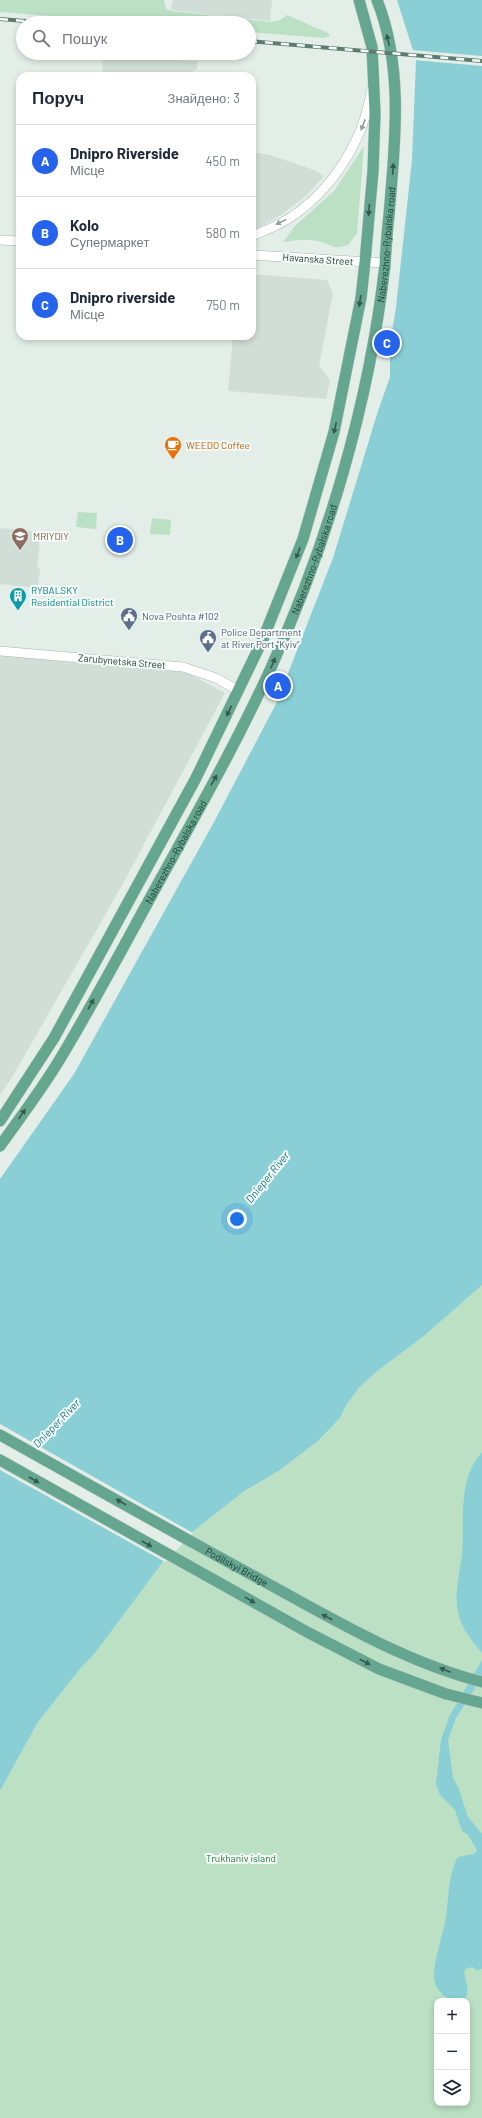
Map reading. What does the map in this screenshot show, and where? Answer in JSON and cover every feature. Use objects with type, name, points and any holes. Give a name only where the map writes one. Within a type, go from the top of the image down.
[{"type":"main road","name":"Naberezhno-Rybalska road","points":[[0,1120],[32,1074],[78,996],[145,869],[196,778],[239,691],[286,586],[318,491],[345,384],[361,298],[373,171],[374,73],[372,47],[359,0]]},
{"type":"main road","name":"Naberezhno-Rybalska road","points":[[0,1146],[63,1054],[231,749],[270,671],[307,581],[337,491],[365,380],[385,264],[393,171],[395,114],[394,72],[377,0]]},
{"type":"main road","name":"Podilskyi Bridge","points":[[0,1435],[329,1618],[387,1647],[461,1677],[482,1682]]},
{"type":"main road","points":[[0,1460],[307,1632],[379,1669],[446,1694],[482,1703]]},
{"type":"street","points":[[256,234],[288,219],[327,185],[355,145],[364,125],[368,112],[374,73]]},
{"type":"street","points":[[0,240],[16,241]]},
{"type":"street","name":"Havanska Street","points":[[256,255],[385,264]]},
{"type":"street","name":"Zarubynetska Street","points":[[0,651],[183,667],[216,678],[239,691]]},
{"type":"shaded area","points":[[173,0],[272,0],[270,21],[256,19],[256,16],[225,16],[171,10]]},
{"type":"shaded area","points":[[102,60],[197,61],[197,69],[193,72],[103,72]]},
{"type":"shaded area","points":[[256,153],[270,155],[314,170],[324,176],[305,197],[281,215],[256,229]]},
{"type":"shaded area","points":[[256,274],[327,280],[333,293],[319,366],[330,380],[326,399],[228,391],[233,340],[256,340]]},
{"type":"shaded area","name":"MRIYDIY","points":[[0,528],[41,532],[37,568],[40,569],[38,588],[0,584]]},
{"type":"shaded area","points":[[0,655],[186,672],[225,693],[120,889],[14,1074],[0,1095]]},
{"type":"green space","points":[[0,0],[164,0],[166,9],[172,11],[217,16],[50,16],[0,12]]},
{"type":"green space","points":[[287,15],[328,33],[330,36],[325,38],[256,33],[256,20],[270,22],[280,20]]},
{"type":"green space","points":[[364,146],[357,233],[348,245],[333,247],[326,243],[307,240],[283,242],[296,225],[334,191]]},
{"type":"green space","points":[[78,512],[97,513],[96,529],[76,527]]},
{"type":"green space","points":[[152,518],[171,520],[170,535],[150,534]]},
{"type":"green space","name":"Trukhaniv island","points":[[482,1285],[482,2118],[0,2118],[0,1791],[38,1722],[80,1669],[95,1653],[163,1562],[186,1537],[243,1492],[280,1470],[318,1441],[340,1418],[347,1404],[359,1388],[376,1372],[424,1336]]},
{"type":"water","name":"Dnieper River","points":[[397,0],[482,0],[482,1285],[424,1336],[376,1372],[359,1388],[347,1404],[340,1418],[318,1441],[280,1470],[243,1492],[186,1537],[163,1562],[95,1653],[80,1669],[38,1722],[0,1791],[0,1179],[74,1074],[214,822],[276,704],[333,558],[378,411],[390,377],[390,344],[396,307],[412,160],[416,60]]},
{"type":"water","points":[[482,1452],[482,1653],[464,1629],[458,1612],[457,1598],[462,1554],[465,1488],[474,1463]]},
{"type":"water","points":[[482,1660],[482,1677],[456,1718],[448,1740],[453,1778],[458,1787],[468,1817],[482,1834],[482,1969],[477,1970],[472,1967],[465,1969],[464,1973],[468,1991],[465,1998],[447,1998],[436,1986],[434,1980],[437,1953],[445,1924],[452,1871],[458,1857],[474,1854],[477,1850],[468,1835],[462,1831],[455,1810],[440,1795],[436,1784],[441,1740],[449,1717]]},
{"type":"pier","points":[[411,50],[482,56],[482,66],[414,60]]},
{"type":"pier","points":[[0,1424],[193,1533],[165,1562],[0,1470]]},
{"type":"railway","points":[[0,19],[16,20]]},
{"type":"railway","points":[[256,42],[482,61]]},
{"type":"place","name":"Dnipro riverside","points":[[387,343]]},
{"type":"place","name":"WEEDO Coffee","points":[[173,460]]},
{"type":"place","name":"Kolo","points":[[120,540]]},
{"type":"place","name":"MRIYDIY","points":[[20,551]]},
{"type":"place","name":"RYBALSKY Residential District","points":[[18,611]]},
{"type":"place","name":"Nova Poshta #102","points":[[129,631]]},
{"type":"place","name":"Police Department at River Port “Kyiv”","points":[[208,653]]},
{"type":"place","name":"Dnipro Riverside","points":[[278,686]]}]
